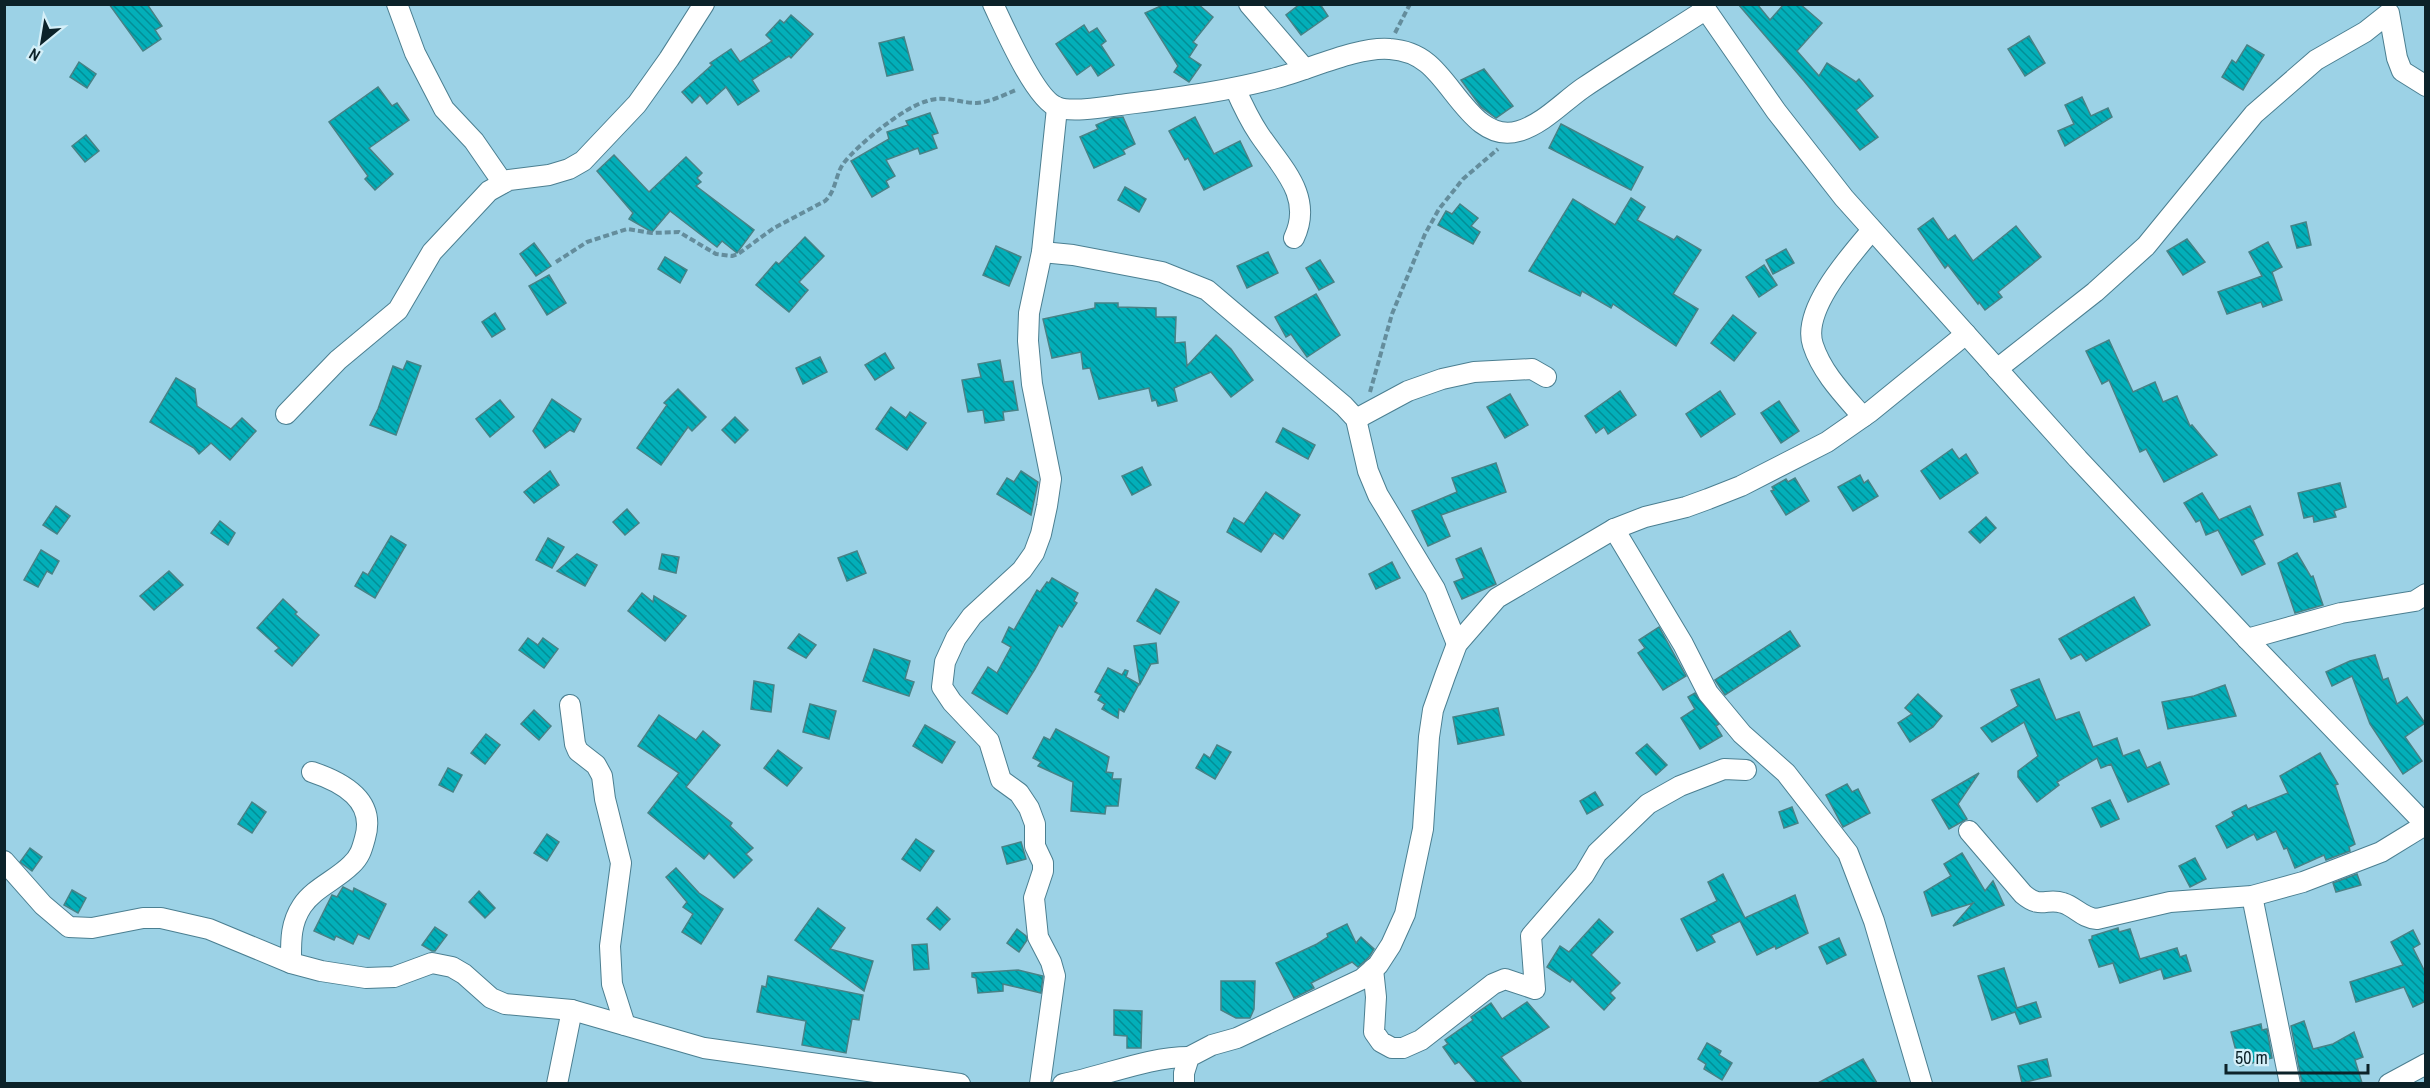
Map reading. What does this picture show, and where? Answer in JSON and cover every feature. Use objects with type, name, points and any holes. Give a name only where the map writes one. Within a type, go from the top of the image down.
[{"type":"street","points":[[397,4],[415,53],[444,109],[474,141],[503,183]]},
{"type":"street","points":[[286,414],[338,360],[398,310],[432,252],[489,191],[503,183],[526,176],[549,175],[569,169],[583,161],[637,104],[704,4]]},
{"type":"street","points":[[993,4],[1033,82],[1046,99],[1057,108],[1089,109],[1219,92],[1362,52],[1387,49],[1406,51],[1428,63],[1484,126],[1500,134],[1520,131],[1538,122],[1584,87],[1703,7],[1776,111],[1872,230],[1996,369],[2247,639],[2425,825],[2381,852],[2344,868],[2252,896],[2170,902],[2097,919],[2087,918],[2066,903],[2042,904],[2032,901],[2023,894],[1970,831]]},
{"type":"street","points":[[1249,4],[1305,69]]},
{"type":"street","points":[[1996,369],[2095,292],[2146,246],[2254,114],[2316,60],[2365,32],[2389,14],[2397,58],[2402,71],[2426,86]]},
{"type":"street","points":[[1235,88],[1246,113],[1297,192],[1301,223],[1294,238]]},
{"type":"street","points":[[1040,1083],[1055,976],[1051,962],[1038,937],[1035,915],[1034,898],[1043,871],[1043,863],[1035,846],[1035,824],[1029,808],[1019,793],[1001,780],[989,741],[951,702],[942,687],[945,662],[956,638],[972,616],[1022,570],[1034,553],[1041,534],[1051,479],[1032,384],[1028,341],[1029,313],[1042,252],[1057,108]]},
{"type":"street","points":[[1863,417],[1821,363],[1812,343],[1811,326],[1818,305],[1844,264],[1872,230]]},
{"type":"street","points":[[1042,252],[1073,255],[1162,272],[1207,290],[1344,406],[1362,416]]},
{"type":"street","points":[[1064,1083],[1089,1079],[1147,1061],[1189,1057],[1212,1045],[1237,1038],[1362,979],[1373,969],[1391,945],[1405,914],[1423,830],[1433,710],[1456,644],[1497,598],[1614,529],[1645,517],[1686,507],[1741,486],[1827,442],[1863,417],[1966,334]]},
{"type":"street","points":[[1362,416],[1408,392],[1442,379],[1474,372],[1532,369],[1546,377]]},
{"type":"street","points":[[1362,416],[1368,471],[1378,495],[1435,589],[1456,644]]},
{"type":"street","points":[[1614,529],[1683,644],[1708,693],[1742,734],[1786,773],[1848,853],[1874,921],[1922,1083]]},
{"type":"street","points":[[2247,639],[2341,613],[2415,601],[2426,594]]},
{"type":"street","points":[[570,705],[578,751],[596,765],[602,776],[605,799],[621,863],[610,946],[612,984],[625,1025]]},
{"type":"street","points":[[1373,969],[1376,997],[1374,1032],[1381,1042],[1392,1048],[1403,1048],[1421,1040],[1493,984],[1505,980],[1535,989],[1531,936],[1584,875],[1597,853],[1648,804],[1680,786],[1724,769],[1746,770]]},
{"type":"street","points":[[291,963],[294,920],[303,903],[360,856],[367,832],[368,818],[359,798],[346,787],[328,777],[312,772]]},
{"type":"street","points":[[4,861],[43,905],[69,927],[92,928],[142,918],[161,918],[209,929],[291,963],[321,971],[366,978],[394,977],[432,963],[452,967],[464,974],[491,998],[505,1004],[572,1010],[704,1048],[960,1083]]},
{"type":"street","points":[[2252,896],[2290,1083]]},
{"type":"street","points":[[557,1083],[572,1010]]},
{"type":"street","points":[[1184,1083],[1184,1073],[1189,1057]]},
{"type":"street","points":[[2389,1083],[2426,1064]]},
{"type":"path","points":[[1387,49],[1410,4]]},
{"type":"path","points":[[556,262],[587,242],[627,229],[652,233],[679,232],[716,254],[725,257],[738,254],[774,228],[825,201],[831,195],[841,166],[855,151],[910,107],[927,100],[941,98],[968,102],[990,100],[1033,82]]},
{"type":"path","points":[[1362,416],[1392,314],[1425,234],[1439,209],[1463,179],[1520,131]]},
{"type":"building","points":[[109,4],[147,4],[162,26],[155,30],[161,39],[143,51]]},
{"type":"building","points":[[1165,4],[1198,4],[1213,17],[1193,42],[1197,45],[1189,57],[1201,65],[1189,82],[1174,72],[1178,66],[1145,13]]},
{"type":"building","points":[[1300,4],[1320,4],[1328,16],[1301,35],[1286,15]]},
{"type":"building","points":[[1738,4],[1757,4],[1770,20],[1784,4],[1800,4],[1822,23],[1797,51],[1819,76],[1827,63],[1856,82],[1859,79],[1873,96],[1856,110],[1878,137],[1860,150]]},
{"type":"building","points":[[791,15],[813,34],[791,58],[789,56],[752,80],[759,91],[738,105],[726,87],[707,104],[700,95],[692,103],[682,92],[712,65],[710,63],[731,49],[740,62],[772,41],[766,35],[780,20],[784,23]]},
{"type":"building","points":[[1084,25],[1089,33],[1097,28],[1106,41],[1101,45],[1114,65],[1098,76],[1091,65],[1077,75],[1056,44]]},
{"type":"building","points":[[2029,36],[2045,63],[2025,76],[2008,49]]},
{"type":"building","points":[[904,37],[913,70],[887,76],[879,43]]},
{"type":"building","points":[[2247,45],[2264,55],[2243,90],[2222,77],[2232,60],[2236,63]]},
{"type":"building","points":[[79,62],[96,74],[87,88],[70,77]]},
{"type":"building","points":[[1484,69],[1513,106],[1496,118],[1481,107],[1461,80]]},
{"type":"building","points":[[378,87],[392,106],[397,103],[409,120],[369,148],[393,174],[375,190],[365,179],[368,176],[329,122]]},
{"type":"building","points":[[2082,97],[2091,116],[2108,108],[2112,117],[2065,146],[2058,131],[2074,124],[2065,105]]},
{"type":"building","points":[[930,113],[938,133],[932,135],[937,148],[920,154],[918,148],[886,160],[895,176],[886,181],[889,187],[872,197],[851,161],[889,139],[887,132],[908,125],[906,121]]},
{"type":"building","points":[[1123,117],[1135,144],[1123,150],[1125,154],[1094,168],[1080,137],[1098,129],[1096,125],[1112,118]]},
{"type":"building","points":[[1195,117],[1214,154],[1240,141],[1252,166],[1204,190],[1188,158],[1185,160],[1169,131]]},
{"type":"building","points":[[1561,124],[1643,167],[1631,190],[1549,148]]},
{"type":"building","points":[[86,135],[99,151],[85,162],[72,146]]},
{"type":"building","points":[[614,155],[649,192],[686,157],[702,173],[697,178],[701,182],[696,186],[754,230],[737,253],[722,241],[717,247],[670,211],[652,232],[629,219],[633,213],[597,171]]},
{"type":"building","points":[[1125,187],[1146,199],[1139,212],[1118,200]]},
{"type":"building","points":[[1631,198],[1645,207],[1637,220],[1674,240],[1677,236],[1701,250],[1673,294],[1698,309],[1676,346],[1613,304],[1611,308],[1582,291],[1580,296],[1529,271],[1573,199],[1615,225]]},
{"type":"building","points":[[1460,204],[1478,218],[1471,226],[1480,232],[1473,244],[1438,225],[1446,211],[1452,214]]},
{"type":"building","points":[[1933,218],[1948,240],[1955,235],[1973,261],[2016,226],[2041,257],[1998,292],[2002,297],[1985,310],[1948,265],[1945,268],[1918,229]]},
{"type":"building","points":[[2306,222],[2311,245],[2297,248],[2291,226]]},
{"type":"building","points":[[805,237],[824,256],[799,282],[808,290],[789,312],[756,285],[776,262],[779,264]]},
{"type":"building","points":[[2187,239],[2205,262],[2183,275],[2167,251]]},
{"type":"building","points":[[2268,242],[2282,267],[2272,272],[2282,300],[2263,307],[2261,302],[2227,314],[2218,292],[2262,276],[2249,252]]},
{"type":"building","points":[[534,243],[551,266],[536,276],[520,254]]},
{"type":"building","points":[[996,246],[1021,257],[1009,286],[983,275]]},
{"type":"building","points":[[1786,249],[1794,263],[1773,274],[1766,260]]},
{"type":"building","points":[[1268,252],[1278,273],[1247,288],[1237,266]]},
{"type":"building","points":[[665,257],[687,270],[680,283],[658,269]]},
{"type":"building","points":[[1320,260],[1334,282],[1319,290],[1306,268]]},
{"type":"building","points":[[1764,265],[1777,285],[1759,297],[1746,277]]},
{"type":"building","points":[[549,275],[566,303],[547,315],[529,286]]},
{"type":"building","points":[[1316,294],[1340,335],[1307,357],[1291,334],[1286,337],[1275,317]]},
{"type":"building","points":[[1095,303],[1118,303],[1118,307],[1156,308],[1156,317],[1176,317],[1175,343],[1185,342],[1187,366],[1216,335],[1231,349],[1253,380],[1231,397],[1211,372],[1174,388],[1177,401],[1158,406],[1156,400],[1152,401],[1149,388],[1099,399],[1090,368],[1083,369],[1081,352],[1052,358],[1043,319],[1095,308]]},
{"type":"building","points":[[495,313],[505,329],[492,337],[482,322]]},
{"type":"building","points":[[1733,315],[1756,333],[1734,361],[1711,343]]},
{"type":"building","points":[[2109,340],[2133,392],[2155,382],[2163,402],[2177,396],[2190,426],[2192,425],[2217,455],[2164,482],[2146,449],[2140,452],[2109,380],[2102,384],[2086,351]]},
{"type":"building","points":[[885,353],[894,368],[875,380],[865,365]]},
{"type":"building","points":[[820,357],[827,372],[803,384],[796,368]]},
{"type":"building","points":[[1000,360],[1004,382],[1013,381],[1018,410],[1003,412],[1004,420],[985,423],[983,410],[968,412],[962,380],[981,377],[978,364]]},
{"type":"building","points":[[407,361],[421,366],[396,435],[370,425],[393,366],[403,370]]},
{"type":"building","points":[[176,378],[195,389],[197,406],[231,429],[242,418],[256,431],[230,460],[211,443],[199,454],[194,448],[150,422]]},
{"type":"building","points":[[678,389],[706,417],[692,431],[688,427],[661,465],[637,448],[667,405],[664,403]]},
{"type":"building","points":[[1620,391],[1636,415],[1608,434],[1604,427],[1596,433],[1585,416]]},
{"type":"building","points":[[1720,391],[1735,414],[1701,437],[1686,414]]},
{"type":"building","points":[[1510,394],[1528,425],[1505,438],[1487,407]]},
{"type":"building","points":[[552,399],[581,419],[574,432],[570,430],[545,448],[533,431]]},
{"type":"building","points":[[500,400],[514,417],[490,437],[476,419]]},
{"type":"building","points":[[1779,401],[1799,431],[1781,443],[1761,413]]},
{"type":"building","points":[[891,407],[906,418],[910,412],[926,423],[907,450],[876,429]]},
{"type":"building","points":[[735,417],[748,430],[735,443],[722,430]]},
{"type":"building","points":[[1283,428],[1315,445],[1308,459],[1276,442]]},
{"type":"building","points":[[1952,449],[1959,459],[1966,454],[1978,473],[1940,499],[1921,471]]},
{"type":"building","points":[[1496,463],[1506,492],[1441,515],[1450,536],[1428,546],[1412,511],[1457,492],[1452,478]]},
{"type":"building","points":[[1142,467],[1151,485],[1132,495],[1122,476]]},
{"type":"building","points":[[550,471],[559,485],[534,503],[524,492]]},
{"type":"building","points":[[1021,471],[1038,482],[1031,515],[997,494],[1007,478],[1014,482]]},
{"type":"building","points":[[1860,475],[1864,483],[1868,480],[1878,496],[1853,511],[1838,487]]},
{"type":"building","points":[[1795,478],[1809,501],[1786,515],[1771,491],[1774,490],[1772,487],[1786,479],[1788,482]]},
{"type":"building","points":[[2340,483],[2346,507],[2334,511],[2336,517],[2314,522],[2313,516],[2304,518],[2298,493]]},
{"type":"building","points":[[1266,492],[1300,515],[1283,539],[1274,533],[1261,552],[1227,532],[1234,518],[1244,524]]},
{"type":"building","points":[[2202,493],[2219,520],[2250,506],[2263,535],[2253,540],[2265,564],[2242,575],[2218,530],[2206,535],[2200,520],[2196,522],[2184,503]]},
{"type":"building","points":[[56,506],[70,516],[57,534],[43,525]]},
{"type":"building","points":[[627,509],[639,523],[625,535],[613,522]]},
{"type":"building","points":[[1986,517],[1996,528],[1980,543],[1969,532]]},
{"type":"building","points":[[220,521],[235,533],[228,545],[211,533]]},
{"type":"building","points":[[391,536],[406,545],[375,598],[355,586],[363,572],[368,575]]},
{"type":"building","points":[[548,538],[564,547],[552,568],[536,560]]},
{"type":"building","points":[[1481,548],[1496,584],[1462,599],[1454,582],[1464,578],[1456,559]]},
{"type":"building","points":[[41,550],[59,561],[52,574],[47,571],[38,587],[24,580]]},
{"type":"building","points":[[857,551],[866,573],[847,581],[838,558]]},
{"type":"building","points":[[2297,553],[2311,577],[2313,576],[2323,605],[2295,613],[2278,563]]},
{"type":"building","points":[[577,554],[597,565],[585,586],[557,571]]},
{"type":"building","points":[[662,554],[679,557],[676,573],[659,569]]},
{"type":"building","points":[[1392,562],[1400,578],[1376,589],[1369,574]]},
{"type":"building","points":[[169,571],[183,585],[154,610],[140,596]]},
{"type":"building","points":[[1052,578],[1078,593],[1074,601],[1077,603],[1062,627],[1059,625],[1007,714],[972,693],[988,667],[997,673],[1011,647],[1002,642],[1009,627],[1014,630],[1037,590],[1040,592]]},
{"type":"building","points":[[1156,589],[1179,602],[1160,634],[1137,621]]},
{"type":"building","points":[[642,593],[653,602],[654,596],[686,616],[665,641],[628,611]]},
{"type":"building","points":[[2134,597],[2150,625],[2086,661],[2081,654],[2071,659],[2059,639]]},
{"type":"building","points":[[283,599],[297,612],[295,614],[319,635],[292,666],[275,651],[279,648],[257,628]]},
{"type":"building","points":[[1659,627],[1686,676],[1663,690],[1638,653],[1645,648],[1639,640]]},
{"type":"building","points":[[1790,631],[1800,646],[1725,695],[1715,680]]},
{"type":"building","points":[[799,634],[816,645],[806,658],[788,648]]},
{"type":"building","points":[[528,638],[538,645],[543,638],[558,649],[544,668],[519,650]]},
{"type":"building","points":[[1156,643],[1158,663],[1151,664],[1140,684],[1134,646]]},
{"type":"building","points":[[874,649],[910,661],[905,679],[914,682],[909,696],[863,681]]},
{"type":"building","points":[[2375,655],[2383,680],[2388,678],[2397,704],[2407,697],[2425,723],[2405,737],[2422,761],[2403,774],[2370,724],[2352,676],[2332,686],[2326,672],[2350,661]]},
{"type":"building","points":[[1108,668],[1122,675],[1125,670],[1128,671],[1126,677],[1139,684],[1124,712],[1119,709],[1118,718],[1102,709],[1105,704],[1098,700],[1101,695],[1095,692]]},
{"type":"building","points":[[2039,679],[2056,720],[2079,712],[2093,747],[2117,738],[2123,756],[2139,750],[2147,768],[2160,762],[2169,784],[2128,802],[2111,764],[2101,768],[2097,758],[2057,782],[2059,785],[2037,802],[2018,777],[2018,771],[2038,756],[2024,722],[1992,742],[1981,728],[2018,706],[2011,690]]},
{"type":"building","points":[[754,681],[774,685],[771,712],[751,709]]},
{"type":"building","points":[[2225,685],[2236,716],[2168,729],[2162,702],[2194,696]]},
{"type":"building","points":[[1695,693],[1719,724],[1716,726],[1722,736],[1700,749],[1681,718],[1695,709],[1688,697]]},
{"type":"building","points":[[1918,694],[1942,716],[1933,727],[1910,742],[1898,723],[1912,714],[1905,708]]},
{"type":"building","points":[[810,704],[836,711],[829,739],[803,732]]},
{"type":"building","points":[[1498,708],[1504,735],[1458,744],[1453,717]]},
{"type":"building","points":[[534,710],[551,726],[539,740],[521,724]]},
{"type":"building","points":[[659,715],[696,740],[703,731],[720,745],[686,787],[732,823],[730,826],[753,848],[746,854],[752,860],[734,878],[709,853],[704,859],[648,813],[679,773],[638,746]]},
{"type":"building","points":[[925,725],[955,742],[942,763],[913,746]]},
{"type":"building","points":[[1056,729],[1109,757],[1106,772],[1113,773],[1112,779],[1121,779],[1118,806],[1106,806],[1105,814],[1071,811],[1073,782],[1038,766],[1041,762],[1033,758],[1044,737],[1050,740]]},
{"type":"building","points":[[486,734],[500,745],[485,764],[471,753]]},
{"type":"building","points":[[1647,744],[1667,765],[1656,775],[1636,753]]},
{"type":"building","points":[[1217,745],[1231,752],[1215,779],[1196,768],[1204,754],[1210,758]]},
{"type":"building","points":[[778,750],[802,768],[787,786],[764,768]]},
{"type":"building","points":[[2320,753],[2338,784],[2335,785],[2355,844],[2349,847],[2350,851],[2326,860],[2324,855],[2295,868],[2287,848],[2284,849],[2276,831],[2257,840],[2254,834],[2227,848],[2216,826],[2234,816],[2232,812],[2246,805],[2248,809],[2288,793],[2280,776]]},
{"type":"building","points":[[448,768],[462,775],[453,792],[439,785]]},
{"type":"building","points":[[1979,773],[1958,804],[1967,819],[1949,829],[1932,800]]},
{"type":"building","points":[[1847,784],[1852,792],[1858,789],[1870,813],[1843,827],[1826,795]]},
{"type":"building","points":[[1595,792],[1603,805],[1587,814],[1580,801]]},
{"type":"building","points":[[2110,800],[2119,819],[2101,827],[2092,808]]},
{"type":"building","points":[[252,802],[266,812],[252,833],[238,824]]},
{"type":"building","points":[[1792,807],[1798,823],[1784,828],[1779,812]]},
{"type":"building","points":[[547,834],[559,842],[547,861],[534,853]]},
{"type":"building","points":[[916,839],[934,851],[920,871],[902,859]]},
{"type":"building","points":[[1021,842],[1026,859],[1007,864],[1002,847]]},
{"type":"building","points":[[30,848],[42,857],[32,871],[20,862]]},
{"type":"building","points":[[1962,853],[1985,891],[1993,881],[2004,905],[1953,926],[1973,903],[1932,916],[1924,892],[1951,876],[1944,864]]},
{"type":"building","points":[[2195,858],[2206,879],[2190,887],[2179,866]]},
{"type":"building","points":[[676,868],[699,893],[723,909],[701,944],[682,932],[693,914],[683,907],[687,902],[666,877]]},
{"type":"building","points":[[1723,874],[1745,918],[1795,895],[1808,933],[1776,949],[1775,946],[1757,955],[1740,921],[1711,935],[1715,942],[1697,951],[1681,919],[1717,901],[1708,882]]},
{"type":"building","points":[[2357,874],[2361,885],[2336,892],[2333,883]]},
{"type":"building","points":[[343,887],[353,892],[354,888],[386,904],[369,939],[358,934],[353,944],[336,936],[334,940],[314,931],[332,895],[337,897]]},
{"type":"building","points":[[72,890],[86,898],[78,913],[64,905]]},
{"type":"building","points":[[479,891],[495,908],[485,918],[469,902]]},
{"type":"building","points":[[937,907],[950,919],[940,930],[927,919]]},
{"type":"building","points":[[818,908],[845,928],[830,949],[873,961],[864,991],[795,940]]},
{"type":"building","points":[[1599,919],[1613,932],[1591,955],[1620,983],[1610,993],[1615,998],[1604,1010],[1572,979],[1570,982],[1547,967],[1560,946],[1569,952]]},
{"type":"building","points":[[1347,924],[1356,943],[1361,937],[1374,949],[1369,957],[1358,967],[1352,962],[1311,983],[1314,988],[1294,998],[1276,963],[1317,944],[1328,937],[1327,934]]},
{"type":"building","points":[[435,927],[447,935],[435,951],[432,951],[422,945]]},
{"type":"building","points":[[2118,928],[2119,932],[2130,929],[2140,959],[2177,948],[2180,957],[2186,955],[2191,971],[2164,979],[2161,969],[2120,983],[2113,963],[2099,967],[2089,940],[2092,936]]},
{"type":"building","points":[[1017,929],[1026,936],[1027,940],[1019,952],[1007,943]]},
{"type":"building","points":[[2413,930],[2420,944],[2413,948],[2426,974],[2426,1001],[2413,1007],[2404,987],[2356,1002],[2350,982],[2403,965],[2391,942]]},
{"type":"building","points":[[1839,938],[1846,955],[1827,964],[1819,947]]},
{"type":"building","points":[[927,944],[929,969],[914,970],[912,945]]},
{"type":"building","points":[[2004,968],[2017,1008],[2036,1002],[2041,1017],[2020,1024],[2015,1012],[1992,1020],[1978,976]]},
{"type":"building","points":[[1018,970],[1043,976],[1041,993],[1003,984],[1003,991],[978,993],[976,978],[972,977],[972,973]]},
{"type":"building","points":[[768,976],[863,995],[859,1020],[852,1019],[846,1053],[802,1045],[806,1021],[757,1012],[762,986],[766,987]]},
{"type":"building","points":[[1221,981],[1255,981],[1254,1009],[1250,1018],[1236,1018],[1221,1010]]},
{"type":"building","points":[[1527,1002],[1549,1027],[1501,1057],[1522,1083],[1477,1083],[1459,1062],[1455,1064],[1443,1047],[1448,1044],[1445,1040],[1473,1020],[1471,1017],[1491,1003],[1502,1019]]},
{"type":"building","points":[[1114,1010],[1142,1011],[1141,1048],[1127,1048],[1127,1036],[1114,1035]]},
{"type":"building","points":[[2304,1021],[2313,1049],[2333,1044],[2354,1032],[2363,1057],[2355,1060],[2362,1083],[2302,1083],[2291,1026]]},
{"type":"building","points":[[2261,1024],[2262,1030],[2267,1029],[2272,1058],[2240,1066],[2231,1032]]},
{"type":"building","points":[[1707,1043],[1721,1051],[1719,1055],[1732,1063],[1722,1080],[1704,1069],[1706,1064],[1698,1059]]},
{"type":"building","points":[[1863,1059],[1877,1083],[1818,1083]]},
{"type":"building","points":[[2047,1059],[2051,1076],[2022,1083],[2018,1066]]}]
